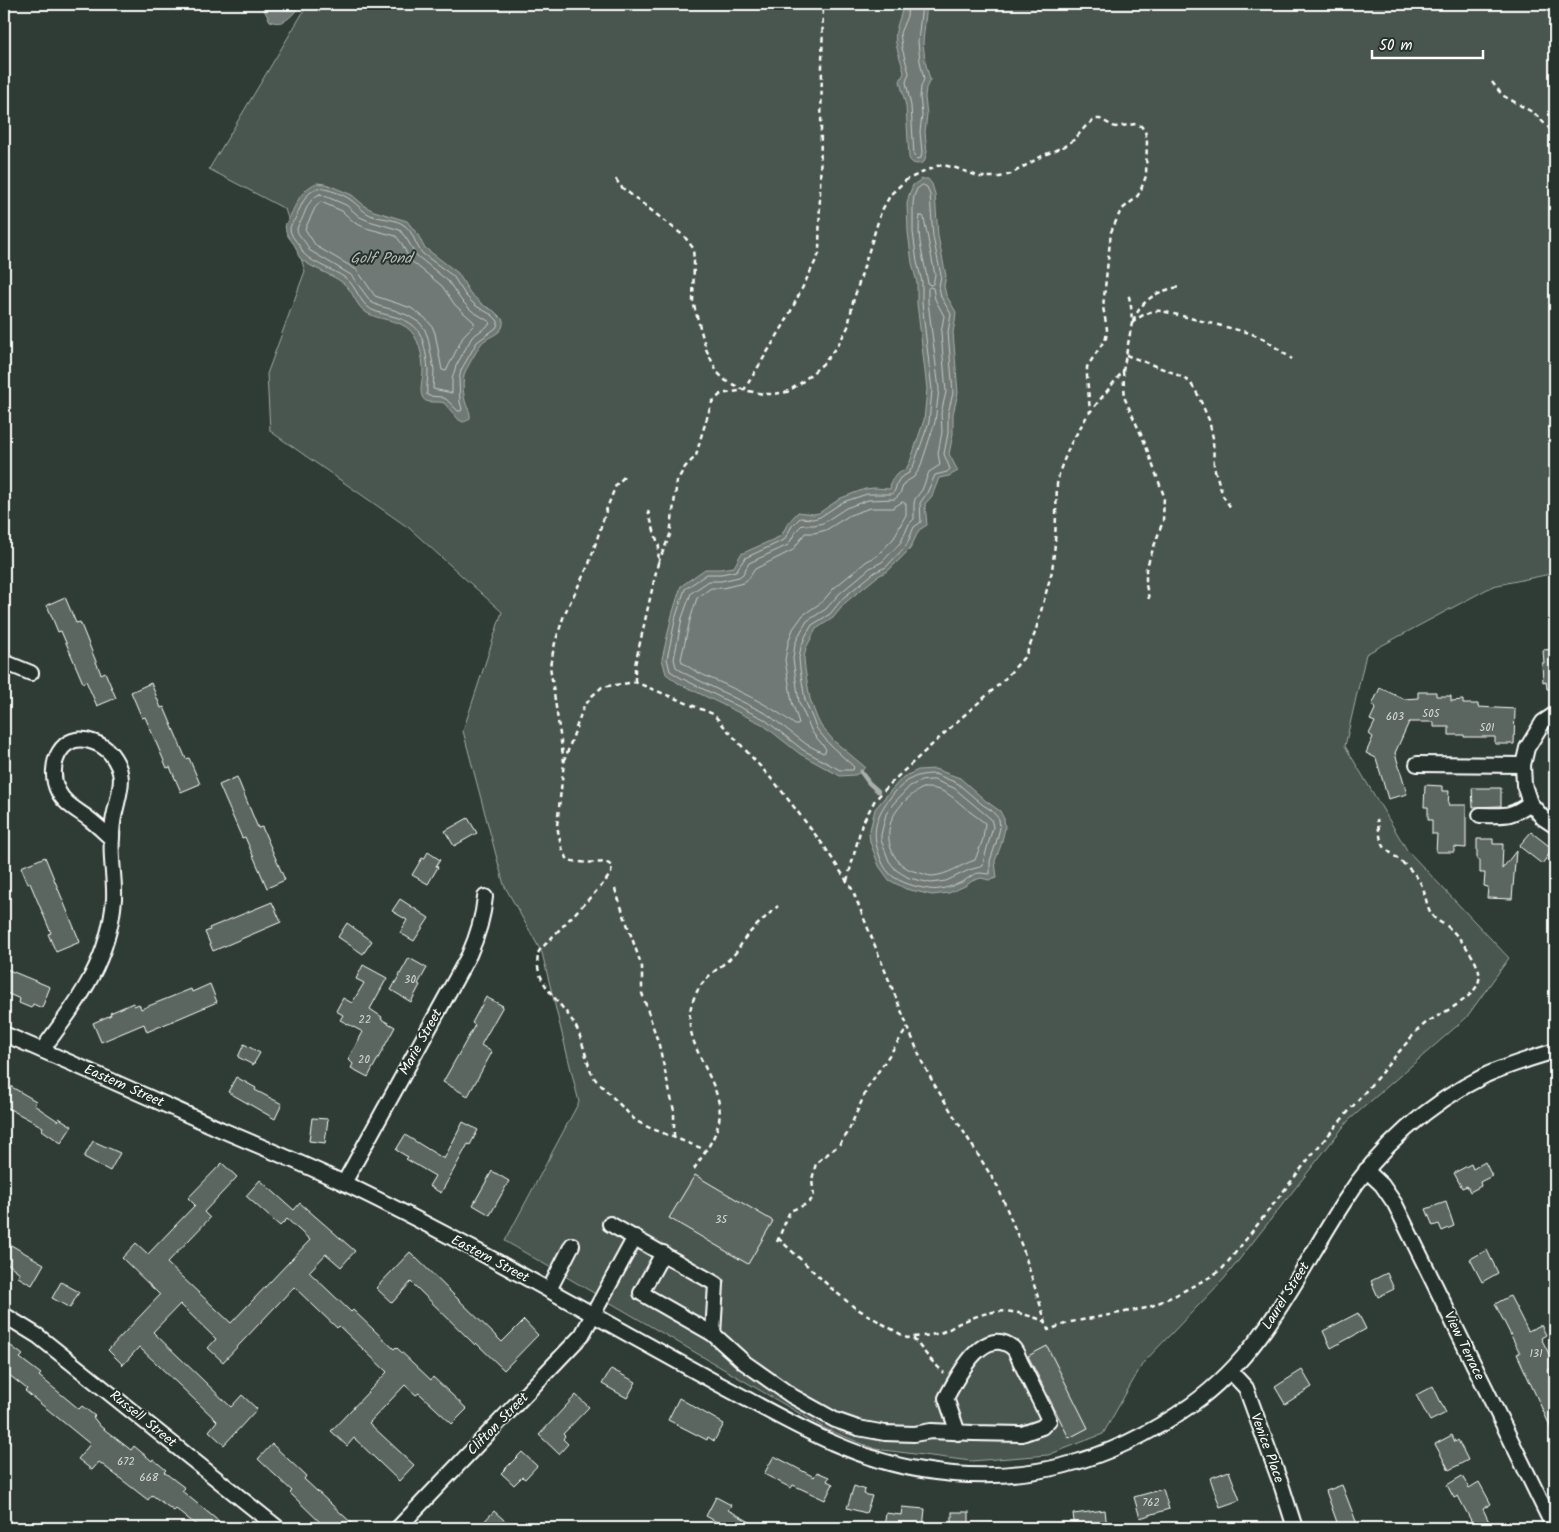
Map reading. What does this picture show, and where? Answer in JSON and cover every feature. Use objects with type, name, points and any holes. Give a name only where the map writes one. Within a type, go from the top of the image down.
[{"type":"street","points":[[4,662],[31,673]]},
{"type":"street","points":[[1555,714],[1543,722],[1527,748],[1523,765],[1524,785],[1530,802],[1543,818],[1555,826]]},
{"type":"street","points":[[42,1050],[79,1000],[93,975],[102,954],[114,898],[112,839],[114,813],[121,786],[118,765],[107,749],[99,744],[82,739],[74,740],[65,745],[57,754],[54,774],[59,792],[75,810],[88,818],[112,839]]},
{"type":"street","points":[[1417,764],[1523,765]]},
{"type":"street","points":[[1480,815],[1508,815],[1517,812],[1530,802]]},
{"type":"street","name":"Marie Street","points":[[344,1183],[478,937],[483,918],[485,897]]},
{"type":"street","name":"Eastern Street","points":[[4,1034],[344,1183],[549,1290],[774,1414],[839,1446],[899,1466],[975,1475]]},
{"type":"street","name":"Laurel Street","points":[[975,1475],[1020,1474],[1047,1470],[1096,1457],[1142,1437],[1169,1421],[1198,1400],[1230,1372],[1256,1343],[1272,1321],[1346,1198],[1366,1170],[1404,1130],[1452,1094],[1487,1075],[1523,1060],[1555,1051]]},
{"type":"street","name":"View Terrace","points":[[1366,1170],[1382,1185],[1395,1204],[1554,1528]]},
{"type":"street","points":[[610,1224],[716,1284],[713,1334]]},
{"type":"street","name":"Clifton Street","points":[[398,1528],[582,1334],[636,1238]]},
{"type":"street","points":[[549,1290],[572,1245]]},
{"type":"street","points":[[663,1253],[641,1293],[713,1334],[745,1363],[792,1396],[834,1420],[858,1428],[885,1433],[914,1434],[932,1431],[958,1432],[1022,1434],[1042,1427],[1049,1420],[1014,1349],[999,1341],[989,1343],[979,1348],[959,1374],[946,1398],[958,1432]]},
{"type":"street","name":"Russell Street","points":[[4,1315],[38,1336],[278,1528]]},
{"type":"street","name":"Venice Place","points":[[1230,1372],[1246,1388],[1295,1528]]},
{"type":"path","points":[[658,563],[670,535],[676,481],[685,467],[696,456],[712,402],[721,394],[744,390],[785,323],[819,254],[823,4]]},
{"type":"path","points":[[1492,82],[1502,94],[1534,113],[1555,134]]},
{"type":"path","points":[[616,179],[620,186],[684,236],[693,248],[694,302],[706,349],[717,372],[726,381],[744,390],[763,394],[787,392],[825,362],[840,343],[848,327],[856,289],[881,212],[888,198],[906,180],[936,166],[948,166],[980,177],[991,178],[1011,174],[1042,156],[1065,146],[1075,139],[1090,122],[1100,119],[1115,127],[1136,124],[1141,126],[1147,140],[1146,176],[1144,186],[1136,198],[1121,210],[1111,232],[1103,307],[1107,329],[1106,338],[1087,367],[1090,412]]},
{"type":"path","points":[[1132,323],[1142,304],[1154,295],[1167,289],[1179,287]]},
{"type":"path","points":[[1128,292],[1132,323],[1123,371],[1125,399],[1144,442],[1164,496],[1163,521],[1146,569],[1146,585],[1149,599]]},
{"type":"path","points":[[1132,323],[1142,314],[1152,310],[1162,311],[1250,333],[1264,339],[1292,359]]},
{"type":"path","points":[[1126,355],[1174,372],[1190,382],[1209,420],[1213,438],[1214,467],[1223,496],[1231,508]]},
{"type":"path","points":[[847,881],[862,824],[875,800],[895,779],[1002,682],[1026,655],[1036,634],[1052,571],[1057,484],[1060,470],[1070,445],[1090,412],[1123,371]]},
{"type":"path","points":[[564,762],[550,666],[564,615],[589,564],[616,485],[624,477]]},
{"type":"path","points":[[635,682],[635,665],[658,563],[659,547],[648,511]]},
{"type":"path","points":[[706,1150],[636,1121],[595,1079],[590,1072],[575,1025],[538,970],[539,951],[604,883],[611,873],[612,866],[606,862],[579,863],[568,860],[561,846],[557,826],[564,762],[583,708],[602,687],[635,682],[713,714],[776,785],[824,846],[852,889],[908,1027],[934,1084],[998,1187],[1023,1249],[1048,1330],[1071,1322],[1146,1308],[1176,1295],[1223,1268],[1314,1152],[1415,1033],[1465,999],[1476,987],[1480,980],[1479,970],[1474,958],[1454,934],[1432,916],[1422,885],[1417,877],[1385,848],[1381,842],[1377,819]]},
{"type":"path","points":[[615,889],[642,967],[642,993],[659,1045],[674,1111],[674,1137]]},
{"type":"path","points":[[694,1169],[718,1126],[720,1109],[714,1089],[694,1045],[690,1011],[705,978],[738,950],[744,939],[778,906]]},
{"type":"path","points":[[777,1242],[790,1211],[807,1204],[814,1197],[812,1180],[816,1163],[840,1145],[848,1134],[868,1087],[908,1027]]},
{"type":"path","points":[[778,1238],[812,1271],[854,1307],[907,1338],[945,1331],[980,1315],[995,1311],[1011,1312],[1046,1321]]},
{"type":"path","points":[[912,1337],[930,1359],[954,1382]]},
{"type":"shaded area","points":[[308,4],[1555,4],[1555,573],[1493,586],[1366,654],[1345,746],[1407,850],[1509,958],[1466,1018],[1348,1121],[1224,1279],[1143,1363],[1103,1434],[1048,1455],[971,1461],[875,1449],[826,1429],[505,1241],[579,1102],[542,953],[504,885],[463,731],[502,612],[409,528],[270,431],[267,374],[305,271],[285,209],[209,169]]},
{"type":"water","points":[[263,4],[301,4],[288,19],[275,22],[270,21],[263,8]]},
{"type":"water","points":[[903,4],[927,4],[923,42],[930,80],[926,88],[925,97],[927,152],[924,162],[917,164],[913,163],[909,158],[906,106],[900,81],[904,73],[895,36]]},
{"type":"water","points":[[922,179],[928,179],[932,184],[935,194],[938,236],[946,276],[944,286],[946,295],[956,312],[953,332],[958,393],[953,414],[953,434],[949,454],[958,471],[949,476],[939,478],[932,496],[925,504],[927,525],[919,530],[910,549],[888,571],[878,576],[846,602],[833,618],[816,629],[806,648],[804,658],[805,669],[810,699],[817,718],[821,726],[834,741],[865,767],[855,775],[840,776],[800,754],[762,724],[678,683],[666,674],[662,659],[681,586],[705,569],[734,567],[741,554],[781,536],[788,523],[798,512],[819,513],[841,498],[865,489],[890,489],[891,481],[897,474],[906,469],[910,462],[924,420],[927,389],[917,303],[917,283],[908,232],[907,204],[913,185]]},
{"type":"water","name":"Golf Pond","points":[[317,183],[326,184],[352,195],[374,211],[407,221],[418,235],[424,247],[458,273],[470,293],[503,320],[503,325],[499,332],[481,344],[465,372],[463,388],[470,414],[468,420],[463,422],[459,420],[444,403],[428,402],[423,399],[421,391],[423,371],[421,353],[414,335],[406,327],[397,322],[367,313],[347,286],[304,262],[299,257],[285,225],[301,195],[305,190]]},
{"type":"water","points":[[935,769],[960,778],[1000,811],[1004,819],[1005,828],[995,861],[997,878],[989,880],[981,878],[949,893],[932,895],[906,889],[889,880],[879,866],[869,834],[875,809],[903,777],[918,770]]},
{"type":"building","points":[[65,597],[76,623],[80,622],[101,674],[105,672],[116,698],[97,706],[86,681],[83,683],[61,631],[58,632],[47,605]]},
{"type":"building","points":[[1555,649],[1555,689],[1547,689],[1546,681],[1543,682],[1543,650]]},
{"type":"building","points":[[151,683],[161,708],[164,707],[186,759],[189,758],[200,784],[181,792],[170,767],[167,768],[145,717],[142,718],[131,692]]},
{"type":"building","points":[[1380,688],[1404,699],[1418,698],[1418,692],[1436,692],[1436,696],[1451,696],[1451,701],[1463,700],[1463,704],[1478,704],[1478,707],[1515,709],[1514,744],[1495,744],[1495,737],[1449,735],[1449,727],[1434,727],[1434,722],[1409,722],[1395,753],[1407,794],[1388,799],[1376,758],[1366,753],[1373,737],[1369,734],[1375,722],[1370,720],[1376,707],[1372,705]]},
{"type":"building","points":[[237,777],[258,828],[262,827],[285,880],[267,888],[245,837],[242,838],[219,785]]},
{"type":"building","points":[[1425,785],[1442,786],[1442,791],[1449,791],[1448,805],[1466,805],[1466,848],[1454,847],[1454,852],[1436,852],[1437,834],[1432,834],[1432,820],[1428,820],[1428,807],[1424,807]]},
{"type":"building","points":[[1472,788],[1501,788],[1501,806],[1473,807]]},
{"type":"building","points":[[468,818],[477,833],[454,846],[445,831]]},
{"type":"building","points":[[1531,832],[1553,849],[1542,864],[1519,846]]},
{"type":"building","points":[[1477,839],[1493,839],[1493,844],[1503,844],[1502,869],[1516,851],[1512,899],[1487,898],[1488,887],[1484,886],[1485,873],[1480,873],[1480,860],[1477,860]]},
{"type":"building","points":[[428,852],[440,860],[428,884],[412,875]]},
{"type":"building","points":[[45,857],[80,942],[56,952],[48,934],[51,933],[30,883],[28,884],[21,867]]},
{"type":"building","points":[[400,899],[429,918],[414,941],[400,933],[407,920],[392,911]]},
{"type":"building","points":[[272,902],[281,922],[213,951],[205,932],[210,930],[209,928]]},
{"type":"building","points":[[347,923],[372,941],[363,954],[338,937]]},
{"type":"building","points":[[409,958],[427,968],[411,1002],[391,990]]},
{"type":"building","points":[[363,965],[387,978],[370,1009],[382,1017],[381,1019],[395,1027],[368,1077],[351,1068],[353,1064],[348,1059],[363,1032],[340,1020],[343,1015],[336,1011],[343,998],[352,1003],[364,983],[356,979]]},
{"type":"building","points":[[4,968],[50,987],[42,1008],[33,1004],[31,1008],[19,1003],[20,999],[4,992]]},
{"type":"building","points":[[210,984],[217,1002],[147,1032],[144,1024],[101,1042],[93,1023],[111,1015],[110,1013],[133,1003],[134,1006],[139,1004],[141,1009],[191,989],[192,992]]},
{"type":"building","points":[[486,997],[503,1006],[481,1045],[492,1052],[468,1096],[443,1082],[475,1025],[472,1023]]},
{"type":"building","points":[[244,1044],[260,1053],[253,1065],[238,1057]]},
{"type":"building","points":[[236,1077],[256,1088],[255,1090],[282,1104],[275,1119],[228,1092]]},
{"type":"building","points":[[10,1086],[36,1101],[34,1105],[58,1121],[59,1118],[72,1126],[61,1143],[42,1130],[43,1127],[4,1106],[4,1097]]},
{"type":"building","points":[[312,1118],[328,1119],[325,1143],[309,1141]]},
{"type":"building","points":[[463,1122],[478,1130],[470,1145],[468,1144],[441,1193],[429,1186],[435,1176],[406,1159],[408,1157],[396,1150],[405,1135],[444,1159]]},
{"type":"building","points":[[93,1141],[120,1153],[110,1171],[84,1157]]},
{"type":"building","points":[[1485,1162],[1492,1176],[1480,1182],[1481,1186],[1470,1192],[1467,1186],[1462,1188],[1454,1173],[1471,1164],[1473,1169]]},
{"type":"building","points":[[222,1163],[237,1177],[204,1212],[210,1218],[167,1263],[231,1323],[310,1240],[287,1219],[280,1226],[246,1196],[260,1180],[294,1210],[300,1203],[355,1251],[341,1267],[326,1254],[309,1272],[351,1312],[353,1310],[394,1349],[396,1347],[431,1380],[433,1377],[467,1409],[452,1424],[419,1393],[416,1395],[405,1385],[369,1423],[414,1465],[399,1481],[354,1438],[347,1446],[331,1431],[387,1372],[339,1326],[337,1328],[294,1287],[223,1362],[208,1348],[216,1339],[180,1304],[153,1332],[231,1407],[242,1395],[257,1409],[224,1445],[209,1431],[217,1421],[139,1347],[123,1365],[108,1350],[160,1295],[122,1258],[136,1243],[148,1254],[195,1205],[188,1198]]},
{"type":"building","points":[[492,1171],[509,1181],[490,1215],[473,1205]]},
{"type":"building","points":[[695,1175],[773,1221],[748,1264],[669,1218]]},
{"type":"building","points":[[1446,1202],[1454,1226],[1442,1231],[1439,1224],[1433,1226],[1426,1209]]},
{"type":"building","points":[[4,1241],[44,1264],[32,1285],[18,1277],[20,1273],[4,1261]]},
{"type":"building","points":[[1487,1250],[1498,1273],[1482,1282],[1470,1259]]},
{"type":"building","points":[[410,1252],[502,1342],[524,1320],[538,1335],[504,1370],[476,1343],[475,1345],[411,1282],[392,1303],[376,1288]]},
{"type":"building","points":[[1387,1273],[1394,1289],[1378,1297],[1371,1281]]},
{"type":"building","points":[[61,1282],[79,1292],[70,1308],[52,1298]]},
{"type":"building","points":[[1510,1296],[1528,1331],[1541,1325],[1546,1335],[1541,1338],[1555,1366],[1548,1370],[1555,1385],[1555,1437],[1517,1354],[1520,1353],[1495,1304]]},
{"type":"building","points":[[1358,1313],[1366,1329],[1331,1348],[1323,1331]]},
{"type":"building","points":[[11,1346],[23,1355],[20,1358],[41,1374],[39,1376],[79,1409],[82,1406],[95,1416],[93,1417],[100,1426],[131,1450],[134,1446],[152,1461],[153,1459],[166,1470],[164,1472],[185,1488],[182,1491],[227,1528],[200,1528],[176,1509],[174,1511],[152,1495],[148,1500],[99,1462],[92,1470],[78,1459],[90,1444],[25,1391],[27,1389],[4,1371],[4,1355]]},
{"type":"building","points":[[1047,1346],[1088,1428],[1069,1438],[1028,1356]]},
{"type":"building","points":[[611,1369],[636,1382],[627,1398],[602,1384]]},
{"type":"building","points":[[1302,1370],[1312,1387],[1285,1404],[1275,1387]]},
{"type":"building","points":[[1433,1386],[1446,1413],[1430,1421],[1416,1395]]},
{"type":"building","points":[[576,1395],[589,1407],[563,1434],[565,1436],[563,1439],[568,1444],[559,1454],[539,1435]]},
{"type":"building","points":[[679,1398],[724,1424],[714,1441],[708,1437],[707,1440],[668,1420]]},
{"type":"building","points":[[1452,1435],[1455,1442],[1458,1440],[1468,1460],[1449,1470],[1435,1444]]},
{"type":"building","points":[[272,1444],[306,1476],[304,1479],[357,1528],[326,1528],[290,1493],[292,1491],[258,1459]]},
{"type":"building","points":[[522,1452],[537,1466],[525,1479],[522,1477],[514,1485],[501,1473]]},
{"type":"building","points":[[774,1456],[814,1477],[817,1472],[829,1477],[827,1481],[833,1484],[825,1500],[793,1485],[791,1488],[764,1474]]},
{"type":"building","points":[[1229,1471],[1240,1500],[1220,1507],[1210,1478]]},
{"type":"building","points":[[1462,1476],[1469,1488],[1479,1482],[1491,1504],[1483,1509],[1492,1528],[1475,1528],[1458,1496],[1454,1498],[1447,1485]]},
{"type":"building","points":[[1342,1485],[1357,1524],[1346,1528],[1339,1528],[1326,1491]]},
{"type":"building","points":[[854,1486],[865,1490],[864,1494],[872,1496],[866,1513],[847,1508]]},
{"type":"building","points":[[1163,1489],[1169,1509],[1140,1518],[1134,1497]]},
{"type":"building","points":[[716,1497],[731,1505],[728,1510],[761,1528],[727,1528],[706,1516]]},
{"type":"building","points":[[902,1507],[925,1509],[923,1528],[901,1526],[901,1528],[884,1528],[886,1513],[901,1515]]},
{"type":"building","points":[[1105,1510],[1107,1528],[1075,1528],[1073,1514]]},
{"type":"building","points":[[494,1511],[513,1528],[478,1528]]},
{"type":"building","points":[[952,1512],[969,1512],[969,1528],[952,1528]]},
{"type":"waterway","points":[[861,772],[878,791]]}]
